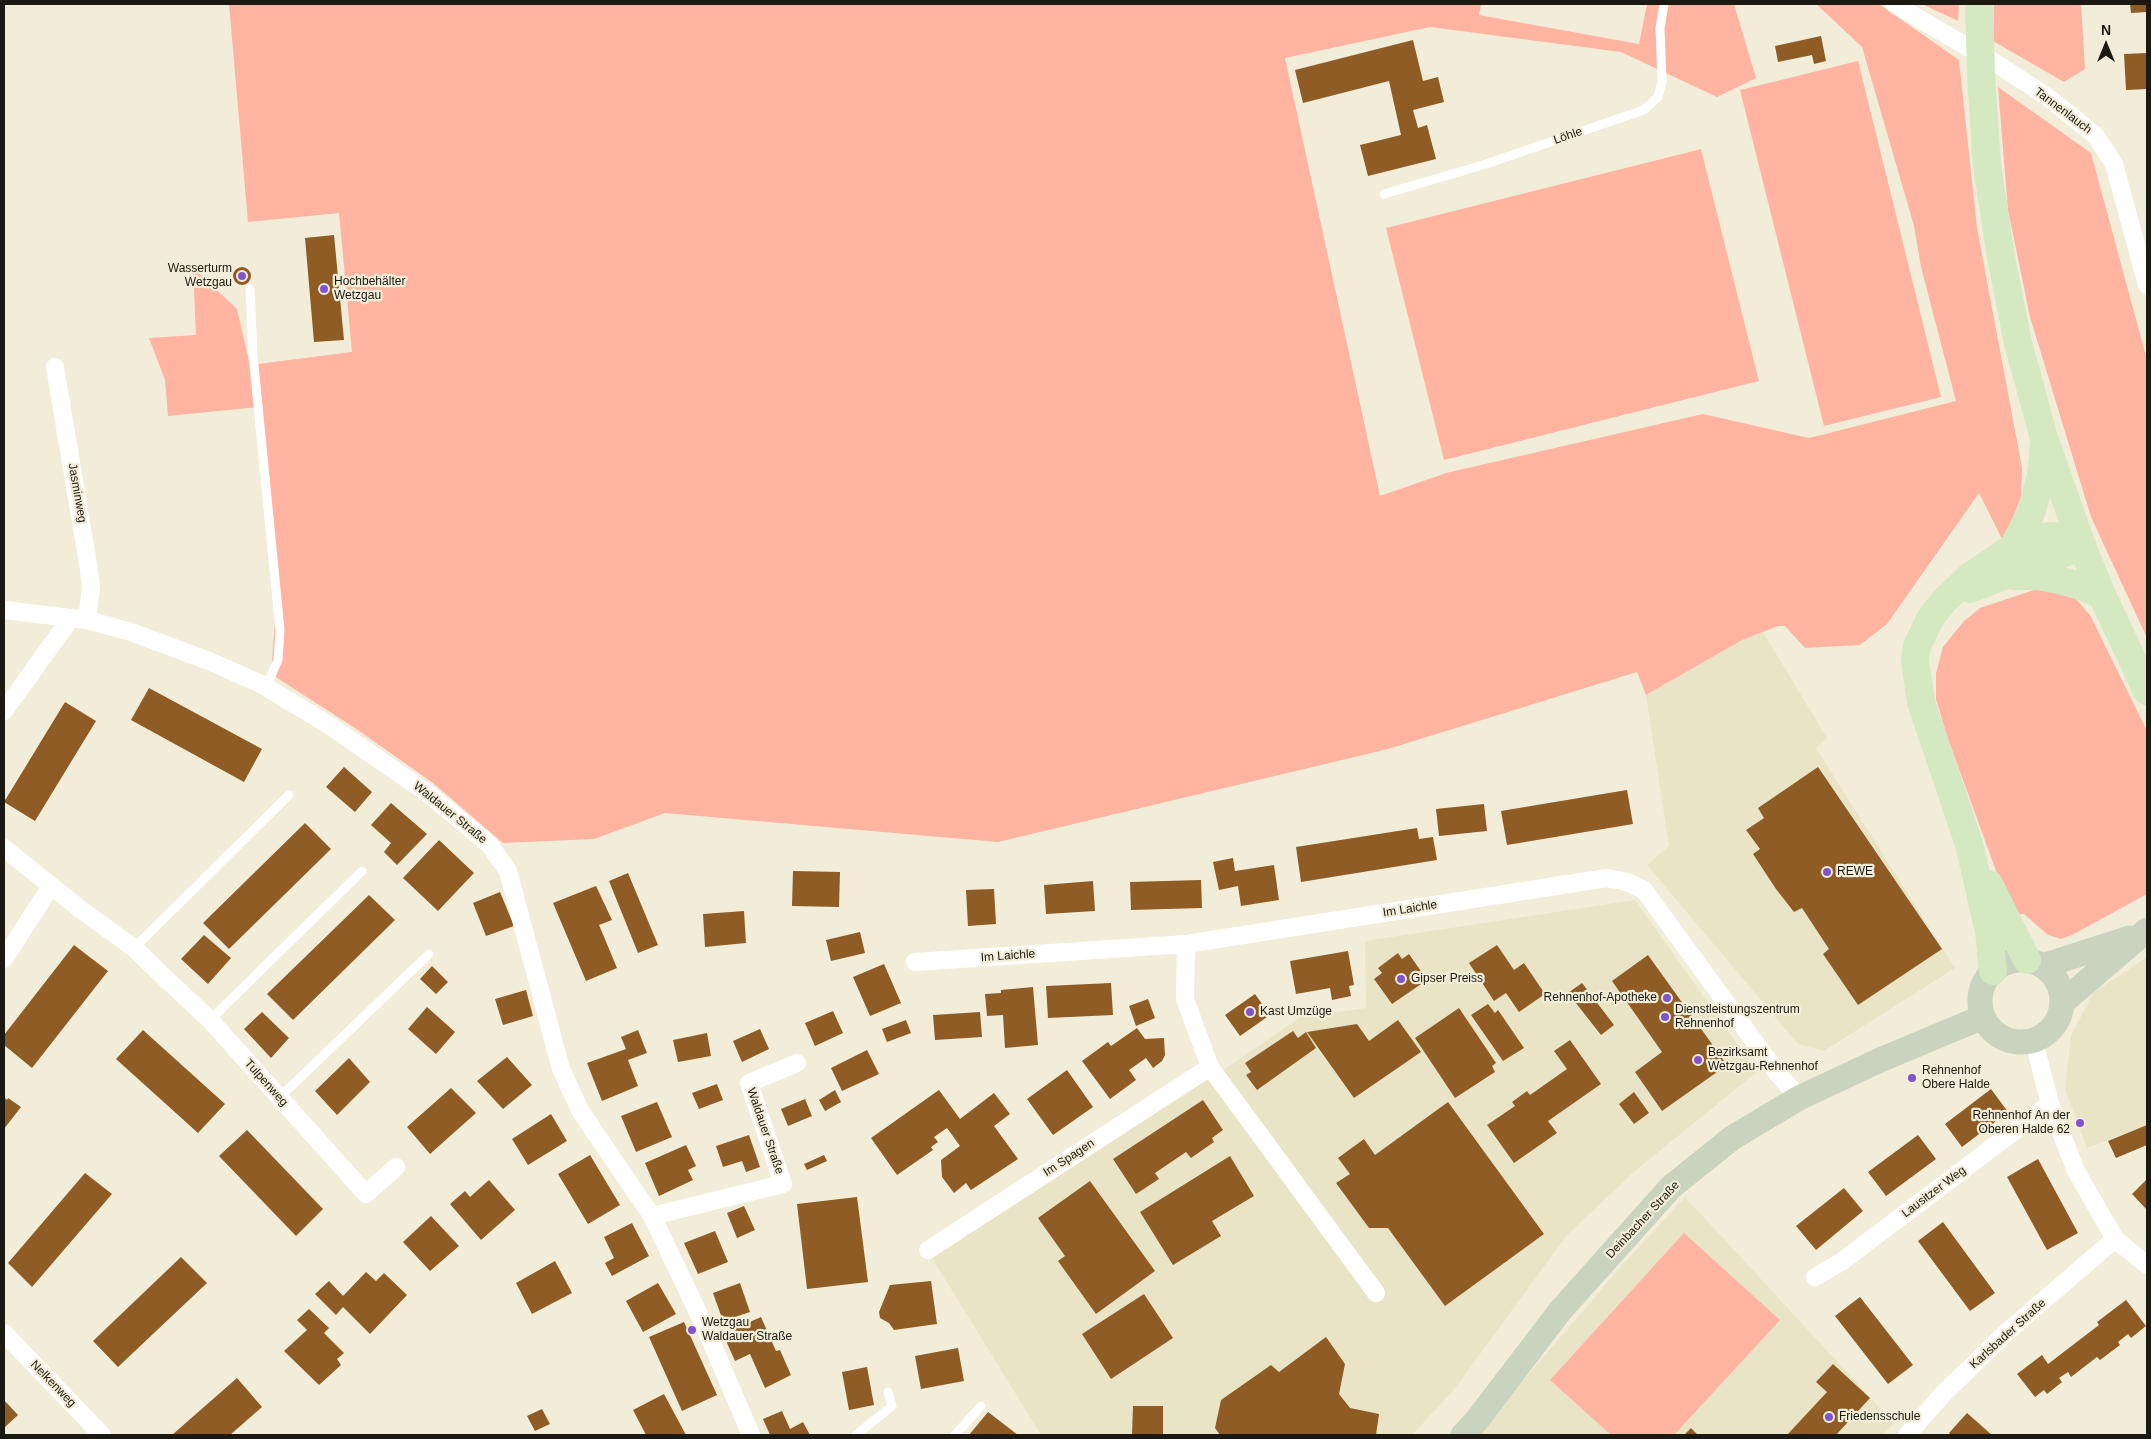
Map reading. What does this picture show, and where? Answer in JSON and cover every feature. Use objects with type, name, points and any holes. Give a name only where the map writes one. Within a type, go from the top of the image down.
[{"type":"main road","points":[[1979,4],[1980,76],[1993,208],[2018,343],[2044,438],[2082,546],[2102,595],[2147,691]]},
{"type":"main road","points":[[2013,547],[2030,513],[2041,476],[2044,438]]},
{"type":"main road","points":[[1993,971],[1989,931],[1969,844],[1924,710],[1915,660],[1917,646],[1931,617],[1944,601],[1969,577],[2013,547],[2049,536],[2066,537],[2082,546]]},
{"type":"main road","points":[[1944,601],[1992,579],[2082,546]]},
{"type":"main road","points":[[1992,579],[2037,576],[2074,584],[2102,595]]},
{"type":"main road","points":[[1969,844],[2035,963]]},
{"type":"street","name":"Tannenlauch","points":[[1894,4],[1934,26],[2049,98],[2096,136],[2114,164],[2147,285]]},
{"type":"street","name":"Jasminweg","points":[[55,367],[90,570],[91,586],[79,619]]},
{"type":"street","name":"Waldauer Straße","points":[[4,610],[79,619],[131,632],[209,660],[266,686],[329,725],[426,792],[488,844],[508,871],[561,1069],[581,1112],[652,1216],[705,1327],[751,1435]]},
{"type":"street","points":[[4,711],[79,619]]},
{"type":"street","name":"Tulpenweg","points":[[4,848],[134,948],[210,1020],[366,1194],[396,1168]]},
{"type":"street","name":"Im Laichle","points":[[915,962],[1186,944],[1607,878],[1627,882],[1644,890],[1778,1074],[1799,1098]]},
{"type":"street","points":[[4,959],[51,886]]},
{"type":"street","points":[[2035,963],[2054,976],[2060,988],[2063,1002],[2061,1014],[2055,1026],[2046,1035],[2034,1041],[2022,1043],[2010,1041],[1999,1036],[1990,1028],[1983,1017],[1980,1004],[1981,990],[1993,971],[2003,964],[2015,960],[2035,963],[2144,933]]},
{"type":"street","points":[[2063,1002],[2144,933]]},
{"type":"street","points":[[1186,944],[1185,998],[1210,1067],[1376,1293]]},
{"type":"street","name":"Deinbacher Straße","points":[[1463,1435],[1478,1420],[1560,1311],[1671,1187],[1732,1138],[1799,1098],[1880,1060],[1983,1017]]},
{"type":"street","points":[[2034,1041],[2050,1104],[2076,1171],[2115,1240],[2147,1265]]},
{"type":"street","name":"Waldauer Straße","points":[[652,1216],[783,1184],[749,1083],[796,1063]]},
{"type":"street","name":"Im Spagen","points":[[928,1250],[1210,1067]]},
{"type":"street","name":"Lausitzer Weg","points":[[1815,1277],[1842,1262],[2050,1104]]},
{"type":"street","name":"Karlsbader Straße","points":[[1907,1435],[1942,1395],[2008,1331],[2115,1240]]},
{"type":"street","name":"Nelkenweg","points":[[4,1334],[102,1435]]},
{"type":"lane","name":"Löhle","points":[[1384,194],[1483,165],[1644,110],[1658,97],[1662,82],[1660,28],[1664,4]]},
{"type":"lane","points":[[250,289],[254,355],[280,630],[278,660],[266,686]]},
{"type":"lane","points":[[134,948],[289,795]]},
{"type":"lane","points":[[210,1020],[362,871]]},
{"type":"lane","points":[[279,1098],[429,954]]},
{"type":"lane","points":[[856,1435],[892,1406],[888,1392]]},
{"type":"lane","points":[[955,1435],[981,1406]]},
{"type":"shaded area","points":[[229,4],[1481,4],[1479,15],[1639,44],[1647,4],[1734,4],[1756,78],[1717,97],[1621,52],[1430,27],[1285,58],[1380,496],[1446,473],[1703,414],[1809,438],[1956,401],[1921,267],[1914,226],[1862,47],[1816,4],[1879,4],[1959,60],[1977,228],[2022,468],[2021,498],[2003,541],[1979,493],[1887,624],[1860,645],[1805,648],[1785,626],[1778,626],[1742,640],[1646,695],[1637,672],[1388,749],[998,842],[665,813],[594,839],[503,843],[433,783],[355,728],[271,674],[275,621],[258,407],[168,416],[165,380],[149,338],[196,335],[193,268],[237,309],[250,365],[352,352],[339,213],[248,222]]},
{"type":"shaded area","points":[[1922,4],[1959,4],[1958,21]]},
{"type":"shaded area","points":[[1994,4],[2081,4],[2085,69],[2064,82],[1993,41]]},
{"type":"shaded area","points":[[1858,61],[1941,397],[1824,426],[1740,90]]},
{"type":"shaded area","points":[[1998,87],[2091,153],[2147,360],[2147,638],[2091,517],[2030,317],[2008,210]]},
{"type":"shaded area","points":[[1701,149],[1759,381],[1444,460],[1386,228]]},
{"type":"shaded area","points":[[2034,590],[2056,591],[2074,597],[2090,615],[2147,731],[2147,894],[2072,935],[2061,939],[2048,935],[2024,914],[2012,915],[1947,736],[1936,699],[1936,673],[1943,647],[1964,621],[1980,608]]},
{"type":"shaded area","points":[[1763,632],[1827,738],[1816,748],[1955,968],[1824,1051],[1798,1044],[1647,865],[1669,846],[1646,695],[1742,640]]},
{"type":"shaded area","points":[[1635,900],[1757,1072],[1636,1170],[1567,1235],[1453,1391],[1412,1435],[1041,1435],[932,1258],[1229,1066],[1301,1017],[1366,1008],[1365,941]]},
{"type":"shaded area","points":[[2147,957],[2147,1125],[2087,1148],[2065,1089],[2071,1036],[2093,993]]},
{"type":"shaded area","points":[[1685,1197],[1894,1423],[1883,1435],[1473,1435],[1514,1391],[1624,1263]]},
{"type":"shaded area","points":[[1684,1233],[1780,1320],[1674,1435],[1611,1435],[1550,1380]]},
{"type":"building","points":[[2130,4],[2147,4],[2147,12],[2131,13]]},
{"type":"building","points":[[1821,36],[1826,61],[1814,64],[1812,55],[1778,62],[1775,46]]},
{"type":"building","points":[[1413,40],[1423,81],[1438,77],[1444,102],[1413,110],[1418,128],[1427,125],[1436,159],[1368,176],[1360,145],[1401,135],[1389,81],[1303,103],[1295,70]]},
{"type":"building","points":[[2147,53],[2147,89],[2126,90],[2124,54]]},
{"type":"building","name":"Hochbehälter Wetzgau","points":[[334,235],[344,340],[314,342],[305,238]]},
{"type":"building","name":"Wasserturm Wetzgau","points":[[242,267],[248,270],[251,276],[248,282],[242,285],[236,282],[233,276],[236,270]]},
{"type":"building","points":[[149,688],[262,749],[244,782],[131,720]]},
{"type":"building","points":[[65,702],[96,721],[35,821],[4,802]]},
{"type":"building","points":[[344,767],[372,792],[355,812],[326,787]]},
{"type":"building","name":"REWE","points":[[1818,767],[1942,949],[1858,1005],[1823,954],[1829,949],[1802,908],[1794,912],[1753,854],[1760,849],[1746,830],[1764,818],[1758,808]]},
{"type":"building","points":[[1627,790],[1633,824],[1507,845],[1501,811]]},
{"type":"building","points":[[391,803],[427,834],[397,865],[384,852],[391,843],[371,825]]},
{"type":"building","points":[[1484,804],[1487,831],[1439,836],[1436,809]]},
{"type":"building","points":[[305,823],[331,849],[229,949],[203,923]]},
{"type":"building","points":[[1417,828],[1419,839],[1433,837],[1437,860],[1301,882],[1296,847]]},
{"type":"building","points":[[439,840],[474,873],[438,911],[403,878]]},
{"type":"building","points":[[1233,858],[1235,871],[1274,865],[1279,900],[1241,906],[1238,886],[1219,890],[1213,862]]},
{"type":"building","points":[[793,871],[840,872],[839,907],[792,906]]},
{"type":"building","points":[[628,873],[658,945],[638,953],[609,881]]},
{"type":"building","points":[[1201,880],[1202,908],[1131,910],[1130,882]]},
{"type":"building","points":[[1093,881],[1095,911],[1046,914],[1044,885]]},
{"type":"building","points":[[596,886],[612,920],[599,925],[617,968],[586,981],[553,903]]},
{"type":"building","points":[[994,889],[996,924],[968,926],[966,890]]},
{"type":"building","points":[[500,892],[514,926],[486,936],[473,903]]},
{"type":"building","points":[[369,895],[395,920],[293,1020],[267,994]]},
{"type":"building","points":[[744,911],[746,943],[705,947],[703,914]]},
{"type":"building","points":[[860,932],[865,953],[831,961],[826,940]]},
{"type":"building","points":[[204,935],[231,958],[208,984],[181,959]]},
{"type":"building","points":[[74,945],[108,971],[32,1068],[4,1045],[4,1035]]},
{"type":"building","points":[[1497,945],[1514,970],[1524,963],[1545,994],[1519,1012],[1506,993],[1494,1001],[1469,963]]},
{"type":"building","points":[[1348,951],[1354,985],[1349,986],[1351,996],[1332,1000],[1330,988],[1296,994],[1290,961]]},
{"type":"building","name":"Gipser Preiss","points":[[1398,953],[1402,959],[1409,954],[1427,980],[1392,1004],[1374,979],[1382,973],[1378,968]]},
{"type":"building","name":"Dienstleistungszentrum Rehnenhof","points":[[1648,955],[1727,1065],[1662,1111],[1635,1072],[1662,1052],[1612,981]]},
{"type":"building","points":[[884,964],[901,1003],[870,1016],[853,977]]},
{"type":"building","points":[[432,966],[448,982],[436,994],[420,979]]},
{"type":"building","points":[[1111,983],[1113,1015],[1048,1018],[1046,986]]},
{"type":"building","points":[[1582,983],[1614,1025],[1601,1035],[1568,993]]},
{"type":"building","points":[[1033,987],[1038,1045],[1005,1048],[1003,1015],[987,1016],[985,994],[1001,993],[1001,990]]},
{"type":"building","points":[[526,990],[533,1016],[503,1025],[495,999]]},
{"type":"building","points":[[1255,994],[1270,1015],[1240,1036],[1225,1015]]},
{"type":"building","points":[[1148,999],[1155,1018],[1136,1026],[1129,1006]]},
{"type":"building","points":[[1488,1004],[1495,1013],[1498,1010],[1524,1048],[1503,1061],[1471,1015]]},
{"type":"building","points":[[427,1007],[455,1032],[436,1054],[408,1029]]},
{"type":"building","points":[[1459,1008],[1496,1063],[1492,1066],[1495,1072],[1455,1098],[1415,1038]]},
{"type":"building","points":[[833,1011],[843,1033],[815,1046],[805,1023]]},
{"type":"building","points":[[262,1012],[289,1038],[271,1058],[244,1029]]},
{"type":"building","points":[[980,1012],[982,1037],[935,1040],[933,1015]]},
{"type":"building","points":[[906,1020],[911,1033],[887,1042],[882,1029]]},
{"type":"building","points":[[1398,1020],[1421,1052],[1354,1098],[1307,1032],[1357,1024],[1369,1041]]},
{"type":"building","points":[[1137,1028],[1145,1039],[1164,1038],[1165,1055],[1162,1061],[1153,1068],[1146,1058],[1129,1070],[1136,1080],[1110,1099],[1082,1061],[1108,1042],[1111,1046]]},
{"type":"building","points":[[760,1029],[769,1049],[742,1062],[733,1041]]},
{"type":"building","points":[[143,1030],[225,1104],[198,1133],[116,1059]]},
{"type":"building","points":[[638,1030],[647,1053],[628,1060],[638,1086],[602,1101],[587,1063],[626,1049],[621,1037]]},
{"type":"building","points":[[1293,1031],[1298,1038],[1306,1032],[1316,1048],[1257,1090],[1246,1075],[1251,1072],[1245,1063]]},
{"type":"building","points":[[707,1033],[711,1056],[678,1062],[673,1040]]},
{"type":"building","points":[[1570,1040],[1601,1084],[1548,1121],[1557,1133],[1514,1163],[1487,1125],[1515,1106],[1512,1102],[1527,1091],[1530,1095],[1567,1069],[1554,1051]]},
{"type":"building","points":[[867,1050],[879,1074],[842,1091],[831,1068]]},
{"type":"building","points":[[507,1057],[532,1085],[503,1109],[477,1081]]},
{"type":"building","points":[[349,1058],[370,1082],[337,1115],[315,1091]]},
{"type":"building","points":[[1067,1070],[1093,1107],[1053,1135],[1027,1099]]},
{"type":"building","points":[[717,1084],[723,1100],[699,1109],[692,1093]]},
{"type":"building","points":[[451,1088],[476,1113],[430,1154],[407,1127]]},
{"type":"building","points":[[1991,1089],[2008,1112],[1962,1147],[1945,1124]]},
{"type":"building","points":[[835,1090],[841,1102],[825,1111],[819,1100]]},
{"type":"building","points":[[939,1090],[960,1119],[994,1093],[1010,1114],[994,1126],[1018,1159],[971,1190],[966,1183],[954,1193],[942,1177],[941,1160],[960,1146],[947,1128],[934,1137],[938,1142],[931,1147],[933,1150],[897,1175],[871,1138]]},
{"type":"building","points":[[1634,1092],[1649,1113],[1634,1124],[1619,1104]]},
{"type":"building","points":[[4,1097],[21,1107],[4,1129]]},
{"type":"building","points":[[805,1099],[812,1116],[788,1126],[781,1109]]},
{"type":"building","points":[[1203,1100],[1223,1130],[1212,1138],[1214,1142],[1191,1158],[1186,1152],[1155,1173],[1159,1179],[1136,1194],[1113,1159]]},
{"type":"building","points":[[657,1102],[672,1137],[636,1152],[621,1116]]},
{"type":"building","points":[[1448,1102],[1544,1234],[1445,1306],[1388,1228],[1369,1228],[1336,1183],[1350,1174],[1338,1158],[1364,1139],[1375,1155]]},
{"type":"building","points":[[551,1114],[567,1141],[528,1165],[512,1139]]},
{"type":"building","points":[[2147,1125],[2147,1145],[2116,1158],[2108,1141]]},
{"type":"building","points":[[247,1130],[323,1209],[296,1236],[219,1156]]},
{"type":"building","points":[[749,1135],[760,1167],[746,1172],[742,1161],[723,1167],[716,1146]]},
{"type":"building","points":[[1918,1135],[1936,1159],[1886,1196],[1868,1172]]},
{"type":"building","points":[[686,1145],[696,1166],[688,1170],[693,1180],[659,1196],[645,1163]]},
{"type":"building","points":[[590,1155],[620,1205],[588,1224],[558,1174]]},
{"type":"building","points":[[824,1155],[827,1161],[807,1170],[804,1164]]},
{"type":"building","points":[[1230,1156],[1254,1196],[1212,1221],[1221,1236],[1173,1265],[1140,1212]]},
{"type":"building","points":[[2038,1159],[2078,1233],[2047,1250],[2007,1177]]},
{"type":"building","points":[[85,1173],[112,1194],[32,1287],[8,1263]]},
{"type":"building","points":[[2147,1179],[2147,1210],[2132,1194]]},
{"type":"building","points":[[489,1180],[515,1210],[481,1240],[450,1204],[465,1191],[470,1197]]},
{"type":"building","points":[[1090,1181],[1155,1271],[1096,1314],[1058,1261],[1065,1256],[1038,1218]]},
{"type":"building","points":[[1844,1188],[1863,1211],[1816,1250],[1796,1226]]},
{"type":"building","points":[[857,1197],[868,1282],[807,1289],[797,1204]]},
{"type":"building","points":[[744,1206],[755,1230],[737,1238],[727,1213]]},
{"type":"building","points":[[431,1216],[459,1246],[430,1271],[403,1242]]},
{"type":"building","points":[[1943,1222],[1995,1293],[1970,1311],[1918,1241]]},
{"type":"building","points":[[632,1223],[649,1256],[612,1276],[605,1263],[614,1258],[604,1237]]},
{"type":"building","points":[[715,1231],[728,1262],[698,1274],[684,1243]]},
{"type":"building","points":[[181,1257],[207,1283],[118,1367],[93,1341]]},
{"type":"building","points":[[555,1261],[572,1293],[532,1314],[516,1283]]},
{"type":"building","points":[[366,1272],[376,1281],[384,1273],[407,1295],[370,1334],[343,1307],[336,1315],[315,1294],[329,1281],[343,1296]]},
{"type":"building","points":[[931,1281],[937,1324],[894,1330],[889,1323],[880,1318],[879,1312],[890,1285]]},
{"type":"building","points":[[658,1283],[676,1314],[643,1332],[626,1301]]},
{"type":"building","points":[[740,1283],[750,1312],[723,1321],[713,1293]]},
{"type":"building","points":[[1144,1294],[1173,1338],[1111,1379],[1082,1334]]},
{"type":"building","points":[[1860,1297],[1913,1365],[1888,1384],[1835,1316]]},
{"type":"building","points":[[2126,1300],[2146,1326],[2131,1338],[2128,1334],[2118,1342],[2120,1345],[2100,1360],[2097,1357],[2071,1377],[2068,1372],[2059,1378],[2062,1382],[2047,1394],[2044,1390],[2035,1397],[2017,1374],[2042,1355],[2048,1364],[2099,1325],[2097,1322]]},
{"type":"building","points":[[309,1309],[329,1328],[324,1333],[344,1353],[337,1359],[341,1365],[319,1385],[284,1351],[307,1330],[297,1320]]},
{"type":"building","points":[[761,1317],[776,1351],[780,1350],[791,1375],[765,1388],[750,1354],[735,1361],[723,1334]]},
{"type":"building","points":[[684,1322],[717,1395],[682,1411],[649,1337]]},
{"type":"building","points":[[1326,1337],[1345,1364],[1339,1394],[1350,1408],[1379,1414],[1376,1435],[1220,1435],[1215,1428],[1221,1400],[1271,1365],[1279,1372]]},
{"type":"building","points":[[958,1348],[964,1381],[921,1389],[915,1356]]},
{"type":"building","name":"Friedensschule","points":[[1833,1364],[1870,1398],[1836,1435],[1787,1435],[1827,1392],[1816,1382]]},
{"type":"building","points":[[867,1367],[874,1405],[849,1410],[842,1372]]},
{"type":"building","points":[[237,1378],[262,1407],[230,1435],[172,1435]]},
{"type":"building","points":[[664,1394],[686,1435],[646,1435],[633,1410]]},
{"type":"building","points":[[4,1400],[18,1415],[4,1428]]},
{"type":"building","points":[[1133,1406],[1163,1406],[1163,1435],[1132,1435]]},
{"type":"building","points":[[542,1409],[550,1424],[535,1431],[527,1416]]},
{"type":"building","points":[[782,1411],[790,1429],[803,1422],[810,1435],[770,1435],[763,1419]]},
{"type":"building","points":[[988,1412],[1018,1435],[969,1435]]},
{"type":"building","points":[[1967,1413],[1992,1435],[1951,1435],[1949,1433]]},
{"type":"building","points":[[1691,1428],[1698,1435],[1684,1435]]},
{"type":"place","name":"Wasserturm Wetzgau","points":[[242,276]]},
{"type":"place","name":"Hochbehälter Wetzgau","points":[[324,289]]},
{"type":"place","name":"REWE","points":[[1827,872]]},
{"type":"place","name":"Gipser Preiss","points":[[1401,979]]},
{"type":"place","name":"Rehnenhof-Apotheke","points":[[1667,998]]},
{"type":"place","name":"Kast Umzüge","points":[[1250,1012]]},
{"type":"place","name":"Dienstleistungszentrum Rehnenhof","points":[[1665,1017]]},
{"type":"place","name":"Bezirksamt Wetzgau-Rehnenhof","points":[[1698,1060]]},
{"type":"place","name":"Rehnenhof Obere Halde","points":[[1912,1078]]},
{"type":"place","name":"Rehnenhof An der Oberen Halde 62","points":[[2080,1123]]},
{"type":"place","name":"Wetzgau Waldauer Straße","points":[[692,1330]]},
{"type":"place","name":"Friedensschule","points":[[1829,1417]]}]
